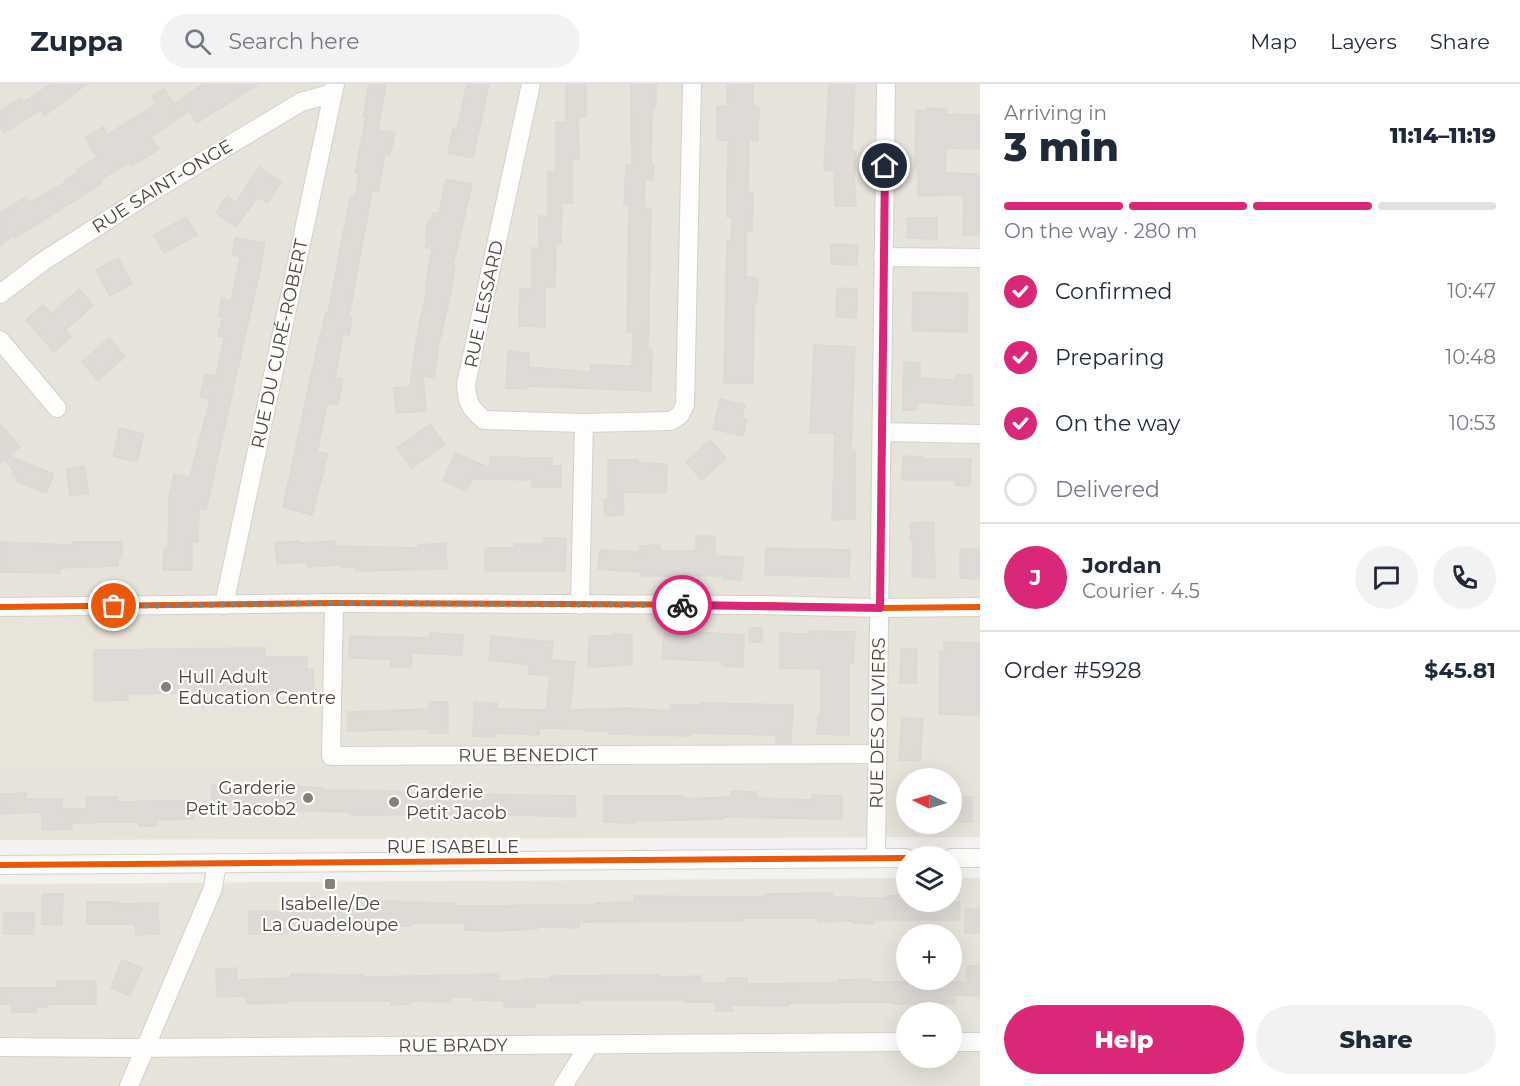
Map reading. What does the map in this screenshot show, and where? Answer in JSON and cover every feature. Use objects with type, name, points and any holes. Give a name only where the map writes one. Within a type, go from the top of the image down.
[{"type":"street","name":"RUE LESSARD","points":[[531,84],[466,384],[467,397],[472,410],[484,420],[656,423],[671,421],[681,415],[685,405],[692,84]]},
{"type":"street","name":"RUE DES OLIVIERS","points":[[876,858],[886,84]]},
{"type":"street","name":"RUE SAINT-ONGE","points":[[0,294],[42,262],[148,194],[301,102],[334,88]]},
{"type":"street","name":"RUE DU CURÉ-ROBERT","points":[[224,605],[334,88]]},
{"type":"street","points":[[883,257],[980,258]]},
{"type":"street","points":[[0,340],[57,408]]},
{"type":"street","points":[[580,605],[584,423]]},
{"type":"street","points":[[882,432],[980,434]]},
{"type":"street","points":[[0,607],[334,603],[980,607]]},
{"type":"street","name":"RUE BENEDICT","points":[[334,603],[331,756],[877,754]]},
{"type":"street","name":"RUE ISABELLE","points":[[0,865],[896,858]]},
{"type":"street","points":[[962,858],[980,858]]},
{"type":"street","points":[[129,1086],[213,888],[217,863]]},
{"type":"street","name":"RUE BRADY","points":[[0,1047],[896,1042]]},
{"type":"street","points":[[962,1042],[980,1042]]},
{"type":"street","points":[[563,1086],[589,1045]]},
{"type":"shaded area","points":[[0,84],[980,84],[980,837],[0,840]]},
{"type":"shaded area","name":"Hull Adult Education Centre","points":[[334,603],[331,768],[0,770],[0,607]]},
{"type":"shaded area","points":[[896,878],[896,912],[962,912],[962,878],[980,878],[980,1086],[0,1086],[0,884]]},
{"type":"building","points":[[51,84],[87,84],[44,116],[41,110],[4,133],[0,126],[0,111],[21,98],[24,102]]},
{"type":"building","points":[[203,84],[258,84],[197,123],[189,111],[151,137],[159,149],[132,166],[129,162],[100,180],[102,183],[15,238],[14,235],[0,246],[0,213],[26,197],[29,203],[66,182],[65,180],[78,172],[77,169],[97,158],[85,138],[103,127],[107,135],[157,104],[152,96],[164,89],[174,104]]},
{"type":"building","points":[[369,84],[386,84],[378,130],[395,133],[390,155],[385,154],[378,192],[372,191],[349,316],[352,317],[349,335],[343,334],[335,378],[343,379],[338,405],[327,403],[317,452],[328,454],[312,515],[283,507],[320,334],[326,312],[328,313],[350,197],[355,198],[359,174],[355,173],[366,117],[363,117]]},
{"type":"building","points":[[467,84],[489,84],[473,158],[448,153],[453,129],[457,130]]},
{"type":"building","points":[[566,84],[586,84],[586,117],[578,117],[579,160],[572,160],[572,203],[562,203],[561,244],[556,244],[555,287],[545,287],[545,327],[519,326],[520,289],[532,289],[532,248],[539,248],[539,216],[548,216],[548,172],[556,172],[556,122],[566,122]]},
{"type":"building","points":[[631,84],[656,84],[656,107],[652,107],[653,181],[645,180],[644,208],[651,208],[648,350],[652,350],[651,391],[528,386],[527,389],[506,388],[508,351],[529,353],[529,367],[591,372],[591,365],[632,366],[633,332],[627,332],[629,204],[624,204],[626,165],[632,166]]},
{"type":"building","points":[[728,84],[753,84],[753,107],[759,107],[758,141],[749,140],[748,192],[753,193],[752,231],[746,231],[746,277],[758,278],[757,302],[754,302],[753,383],[724,383],[727,240],[731,240],[732,217],[727,217],[728,140],[717,140],[717,106],[727,107]]},
{"type":"building","points":[[829,84],[855,84],[852,151],[856,151],[854,178],[856,206],[835,206],[834,171],[824,170]]},
{"type":"building","points":[[926,108],[947,109],[946,114],[980,115],[980,149],[946,148],[945,173],[980,174],[980,235],[963,235],[964,195],[918,196],[918,169],[915,169],[916,110],[926,111]]},
{"type":"building","points":[[259,167],[281,182],[267,203],[258,197],[236,227],[216,213],[227,196],[236,203]]},
{"type":"building","points":[[446,179],[472,184],[453,265],[455,265],[451,293],[439,343],[434,378],[423,376],[426,411],[396,413],[394,388],[410,387],[417,335],[427,289],[425,288],[432,249],[425,247],[428,222],[431,222],[433,213],[439,214]]},
{"type":"building","points":[[186,217],[197,235],[164,253],[154,235]]},
{"type":"building","points":[[908,218],[937,218],[937,239],[907,238]]},
{"type":"building","points":[[235,238],[265,243],[262,261],[206,510],[199,508],[198,542],[192,542],[192,570],[163,570],[164,549],[168,549],[169,497],[174,474],[190,477],[210,399],[200,397],[205,374],[216,376],[224,337],[218,336],[222,318],[218,317],[222,298],[231,301],[240,257],[232,255]]},
{"type":"building","points":[[831,244],[858,245],[857,265],[831,264]]},
{"type":"building","points":[[118,258],[132,284],[110,296],[96,270]]},
{"type":"building","points":[[837,288],[857,289],[856,318],[836,317]]},
{"type":"building","points":[[79,289],[93,306],[65,330],[71,337],[54,352],[26,320],[43,305],[51,314]]},
{"type":"building","points":[[913,292],[968,293],[967,332],[912,331]]},
{"type":"building","points":[[109,338],[125,357],[98,380],[82,362]]},
{"type":"building","points":[[814,345],[855,347],[851,450],[855,450],[855,519],[832,520],[835,433],[810,433]]},
{"type":"building","points":[[904,362],[920,363],[920,378],[956,380],[956,375],[972,375],[972,406],[917,402],[916,410],[903,410]]},
{"type":"building","points":[[720,399],[745,405],[742,418],[747,419],[743,436],[713,429]]},
{"type":"building","points":[[0,424],[20,447],[9,456],[54,474],[46,493],[16,481],[18,477],[12,475],[14,471],[5,460],[0,464]]},
{"type":"building","points":[[430,424],[445,444],[412,468],[397,448]]},
{"type":"building","points":[[120,428],[144,434],[137,462],[113,456]]},
{"type":"building","points":[[710,440],[726,458],[702,480],[686,462]]},
{"type":"building","points":[[455,453],[490,468],[490,457],[552,458],[552,466],[561,466],[561,487],[532,487],[532,480],[472,479],[466,491],[443,481]]},
{"type":"building","points":[[903,456],[924,457],[924,459],[971,459],[970,486],[955,485],[955,480],[902,480]]},
{"type":"building","points":[[608,460],[638,460],[638,463],[667,464],[666,493],[623,492],[624,515],[605,516],[604,499],[608,499]]},
{"type":"building","points":[[84,466],[89,493],[70,496],[66,469]]},
{"type":"building","points":[[934,522],[935,578],[912,577],[911,523]]},
{"type":"building","points":[[696,536],[715,536],[715,556],[743,557],[742,580],[723,579],[724,576],[641,576],[640,572],[598,569],[600,550],[640,552],[640,546],[660,545],[660,551],[696,551]]},
{"type":"building","points":[[544,538],[566,538],[565,571],[485,571],[485,548],[514,548],[514,544],[544,544]]},
{"type":"building","points":[[300,541],[301,543],[336,541],[336,546],[418,548],[418,545],[446,543],[447,569],[356,571],[356,567],[340,567],[340,565],[308,567],[308,562],[277,564],[275,543]]},
{"type":"building","points":[[1,542],[72,545],[72,542],[122,542],[122,558],[118,558],[118,566],[60,568],[60,573],[1,572]]},
{"type":"building","points":[[766,548],[850,550],[849,577],[765,575]]},
{"type":"building","points":[[960,549],[980,549],[980,579],[960,578]]},
{"type":"building","points":[[749,628],[762,628],[762,642],[749,642]]},
{"type":"building","points":[[665,630],[744,635],[743,667],[722,666],[722,661],[662,659]]},
{"type":"building","points":[[808,631],[855,632],[853,663],[849,662],[849,735],[817,734],[818,715],[821,715],[821,669],[780,668],[780,633],[808,634]]},
{"type":"building","points":[[430,633],[463,635],[462,655],[412,653],[411,667],[391,667],[391,659],[349,658],[350,636],[430,638]]},
{"type":"building","points":[[612,634],[632,635],[632,665],[588,667],[589,636],[612,636]]},
{"type":"building","points":[[491,636],[553,642],[551,660],[575,662],[570,710],[629,708],[671,711],[671,705],[701,705],[701,703],[793,705],[791,743],[776,743],[776,735],[609,734],[609,731],[585,731],[585,729],[539,728],[539,735],[495,733],[495,737],[473,736],[474,702],[497,703],[496,709],[546,710],[550,676],[528,674],[529,665],[489,660]]},
{"type":"building","points":[[944,642],[980,643],[980,715],[939,714],[940,651],[944,651]]},
{"type":"building","points":[[265,648],[265,657],[307,657],[307,669],[313,669],[314,691],[263,691],[263,706],[195,706],[195,693],[128,694],[128,700],[94,701],[94,650]]},
{"type":"building","points":[[901,649],[917,649],[916,683],[900,683]]},
{"type":"building","points":[[429,702],[448,702],[448,733],[429,733],[429,729],[348,731],[348,712],[429,709]]},
{"type":"building","points":[[902,718],[923,719],[920,761],[899,760]]},
{"type":"building","points":[[212,785],[290,786],[323,788],[323,790],[409,791],[409,793],[575,796],[576,817],[489,814],[489,818],[462,817],[462,815],[350,815],[350,812],[211,809]]},
{"type":"building","points":[[731,791],[756,792],[756,798],[812,800],[812,795],[842,796],[842,819],[724,817],[724,819],[634,821],[634,823],[604,822],[604,796],[684,796],[684,799],[731,797]]},
{"type":"building","points":[[26,793],[27,799],[62,799],[62,809],[87,809],[86,797],[118,797],[118,802],[193,800],[193,819],[156,820],[156,826],[139,826],[139,822],[72,823],[72,829],[42,830],[42,812],[0,814],[0,794]]},
{"type":"building","points":[[962,797],[972,797],[972,822],[962,822]]},
{"type":"building","points":[[832,893],[833,897],[886,898],[886,896],[896,896],[896,912],[960,912],[960,920],[874,920],[874,924],[853,923],[853,921],[818,922],[818,918],[743,918],[743,921],[579,922],[579,928],[537,927],[537,929],[495,931],[465,930],[465,923],[412,923],[412,926],[372,927],[372,932],[359,932],[360,925],[332,925],[288,926],[288,934],[249,934],[249,911],[295,912],[295,904],[398,901],[454,903],[454,906],[595,905],[595,903],[634,902],[634,896],[764,897],[765,894]]},
{"type":"building","points":[[42,894],[63,894],[62,925],[42,924]]},
{"type":"building","points":[[87,902],[158,903],[159,934],[136,935],[135,924],[87,924]]},
{"type":"building","points":[[965,909],[980,909],[980,933],[965,933]]},
{"type":"building","points":[[4,913],[34,913],[34,934],[4,934]]},
{"type":"building","points":[[122,960],[142,968],[130,996],[111,988]]},
{"type":"building","points":[[967,966],[980,966],[980,996],[955,995],[955,1002],[732,1005],[732,1011],[716,1011],[716,1002],[685,1002],[685,1000],[580,1000],[580,1003],[535,1003],[535,1007],[504,1007],[504,1001],[474,1000],[474,997],[451,997],[451,1002],[410,1001],[410,1004],[391,1005],[391,1001],[287,1001],[287,1003],[247,1004],[246,996],[217,997],[216,969],[237,968],[237,980],[291,978],[291,974],[364,975],[364,977],[499,974],[499,981],[551,979],[551,976],[660,975],[660,977],[701,976],[701,983],[727,983],[727,978],[747,978],[747,984],[838,983],[838,980],[871,979],[871,982],[896,982],[896,990],[962,990],[962,982],[967,982]]},
{"type":"building","points":[[57,981],[96,981],[96,1004],[48,1004],[48,1007],[36,1007],[36,1012],[12,1012],[12,1004],[0,1004],[0,988],[57,988]]},
{"type":"cycle path","points":[[0,607],[334,603],[980,607]]},
{"type":"cycle path","points":[[0,865],[896,858]]},
{"type":"way so far","points":[[114,606],[334,603],[682,605]]},
{"type":"place","name":"Hull Adult Education Centre","points":[[166,687]]},
{"type":"place","name":"Garderie Petit Jacob2","points":[[308,798]]},
{"type":"place","name":"Garderie Petit Jacob","points":[[394,802]]},
{"type":"place","name":"Isabelle/De La Guadeloupe","points":[[330,884]]},
{"type":"route","points":[[682,605],[880,608],[885,166]]}]
